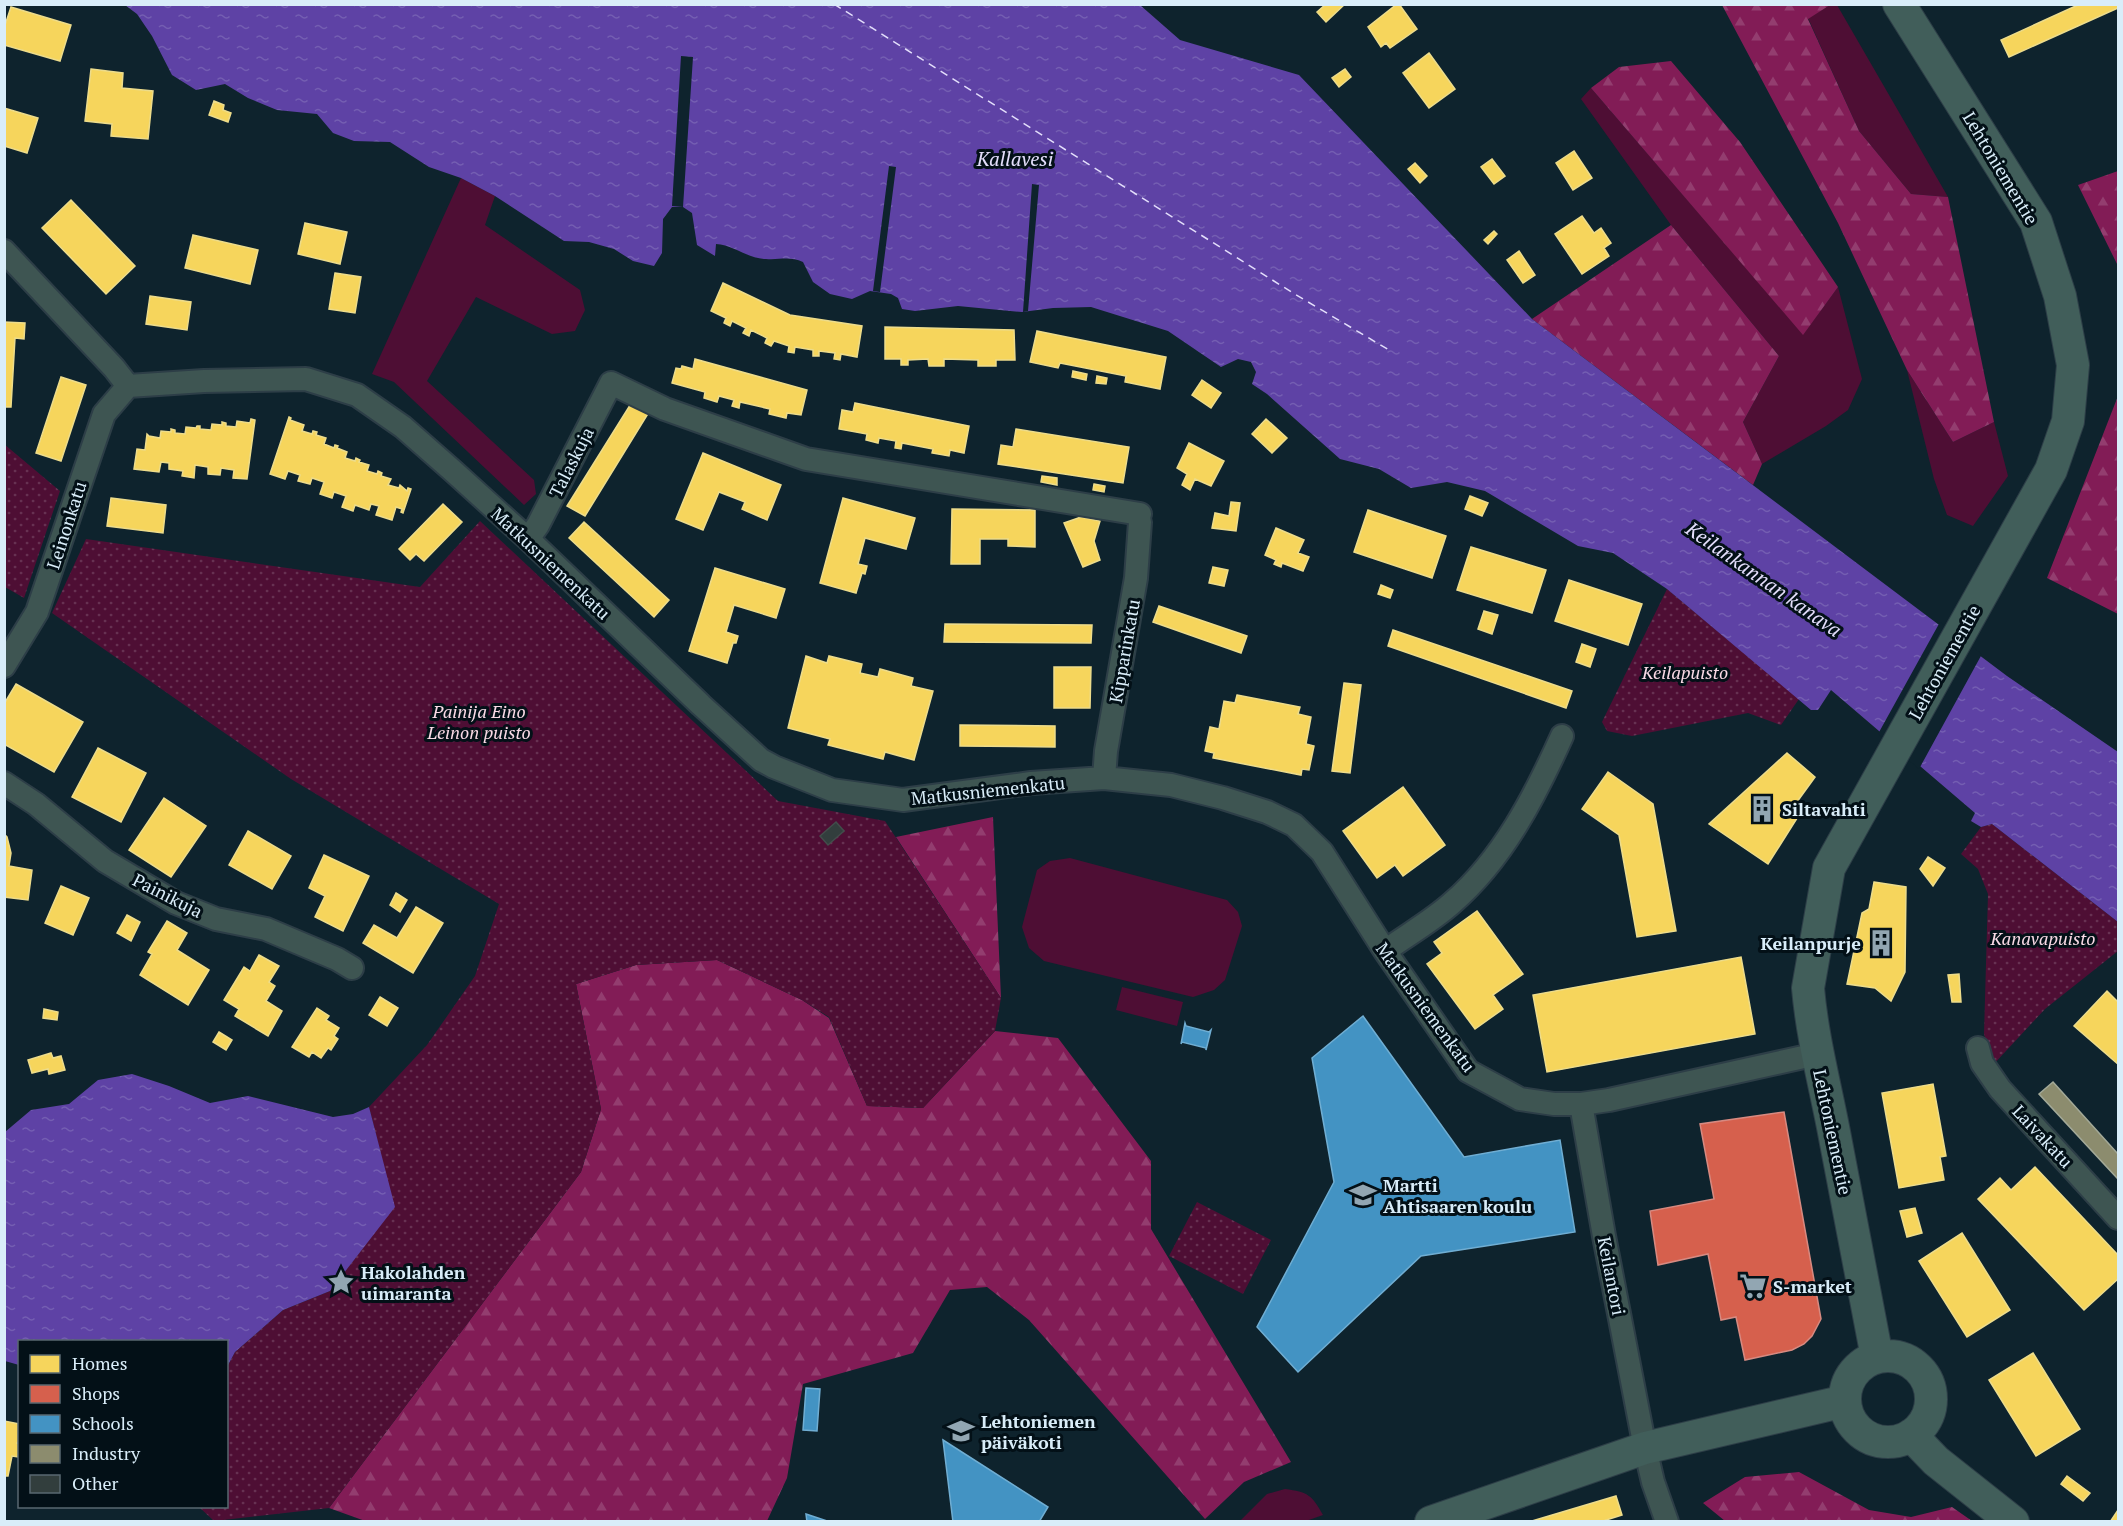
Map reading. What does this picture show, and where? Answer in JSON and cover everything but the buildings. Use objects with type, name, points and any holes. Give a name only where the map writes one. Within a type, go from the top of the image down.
[{"type":"main road","name":"Lehtoniementie","points":[[1877,1357],[1833,1124],[1817,1054],[1808,988],[1829,868],[2051,470],[2068,422],[2073,365],[2057,285],[2036,222],[1899,4]]},
{"type":"main road","points":[[1877,1357],[1901,1358],[1912,1363],[1928,1382],[1931,1393],[1929,1412],[1920,1427],[1911,1435],[1900,1440],[1887,1442],[1874,1440],[1853,1425],[1847,1414],[1846,1390],[1857,1369],[1877,1357]]},
{"type":"main road","points":[[1431,1521],[1645,1448],[1845,1401]]},
{"type":"main road","points":[[1911,1435],[1936,1461],[2013,1521]]},
{"type":"street","points":[[4,251],[114,368],[128,386]]},
{"type":"street","name":"Matkusniemenkatu","points":[[128,386],[204,381],[306,379],[357,395],[403,427],[528,539],[761,760],[832,790],[903,800],[1031,783],[1104,778],[1171,786],[1223,798],[1268,812],[1294,825],[1322,852],[1385,951],[1468,1071],[1520,1099],[1554,1104],[1581,1104],[1632,1096],[1817,1054]]},
{"type":"street","name":"Kipparinkatu","points":[[611,383],[665,408],[806,459],[1045,497],[1140,518],[1136,578],[1104,778]]},
{"type":"street","name":"Talaskuja","points":[[528,539],[538,525],[611,383]]},
{"type":"street","name":"Leinonkatu","points":[[4,666],[37,612],[104,414],[128,386]]},
{"type":"street","points":[[1385,951],[1452,904],[1487,869],[1539,789],[1562,736]]},
{"type":"street","name":"Painikuja","points":[[4,783],[36,804],[105,861],[176,903],[216,919],[266,929],[337,959],[351,968]]},
{"type":"street","name":"Laivakatu","points":[[1978,1048],[1982,1063],[2000,1089],[2118,1218]]},
{"type":"street","name":"Keilantori","points":[[1581,1104],[1645,1448],[1653,1482],[1667,1521]]},
{"type":"green space","points":[[1722,5],[1830,5],[1808,19],[1859,131],[1911,194],[1948,197],[1994,422],[1953,442],[1907,370],[1838,223]]},
{"type":"green space","points":[[1830,5],[1837,5],[1948,197],[1911,194],[1859,131],[1808,18]]},
{"type":"green space","points":[[1671,61],[1740,142],[1838,287],[1803,335],[1591,88],[1619,67]]},
{"type":"green space","points":[[1591,88],[1803,334],[1838,287],[1862,379],[1848,410],[1826,426],[1762,464],[1743,422],[1779,356],[1671,225],[1581,99]]},
{"type":"green space","points":[[2118,171],[2118,266],[2078,185]]},
{"type":"green space","points":[[461,178],[495,196],[485,225],[580,290],[585,310],[575,331],[552,334],[476,297],[427,381],[534,480],[536,494],[524,505],[394,382],[372,374]]},
{"type":"green space","points":[[1671,225],[1779,356],[1743,422],[1762,464],[1753,485],[1532,319]]},
{"type":"green space","points":[[1907,370],[1953,442],[1994,422],[2008,476],[1973,526],[1947,515],[1934,479]]},
{"type":"green space","points":[[2118,396],[2118,614],[2047,578]]},
{"type":"green space","points":[[4,444],[60,491],[24,598],[5,587]]},
{"type":"green space","name":"Painija Eino Leinon puisto","points":[[480,521],[778,801],[885,821],[1001,998],[995,1031],[923,1108],[867,1106],[829,1017],[802,1000],[717,960],[636,965],[576,984],[601,1109],[581,1172],[329,1508],[214,1521],[200,1508],[228,1508],[228,1365],[235,1352],[283,1310],[330,1291],[394,1207],[369,1107],[427,1045],[475,976],[499,904],[291,779],[52,613],[86,539],[420,587]]},
{"type":"green space","name":"Keilapuisto","points":[[1667,589],[1799,699],[1781,725],[1748,713],[1632,736],[1607,731],[1602,722]]},
{"type":"green space","points":[[993,817],[1001,998],[896,837]]},
{"type":"green space","name":"Kanavapuisto","points":[[1992,824],[2118,922],[2118,951],[2045,1009],[1993,1065],[1984,1034],[1988,894],[1978,869],[1961,854],[1981,827]]},
{"type":"green space","points":[[1070,858],[1227,900],[1238,912],[1242,926],[1225,980],[1214,990],[1193,997],[1044,961],[1029,948],[1022,927],[1037,870],[1050,861]]},
{"type":"green space","points":[[717,960],[802,1000],[829,1018],[867,1106],[923,1108],[995,1031],[1058,1038],[1151,1161],[1151,1229],[1291,1462],[1244,1482],[1205,1519],[1029,1320],[987,1287],[950,1290],[913,1353],[803,1384],[787,1478],[767,1521],[368,1522],[329,1508],[581,1172],[601,1109],[576,984],[636,965]]},
{"type":"green space","points":[[1122,987],[1183,1002],[1177,1026],[1116,1010]]},
{"type":"green space","points":[[1197,1202],[1271,1240],[1243,1294],[1169,1256]]},
{"type":"green space","points":[[1799,1472],[1869,1510],[1911,1517],[1952,1507],[1972,1521],[1725,1521],[1703,1503],[1745,1477]]},
{"type":"green space","points":[[1285,1489],[1308,1496],[1316,1503],[1323,1515],[1306,1521],[1240,1521],[1267,1494]]},
{"type":"water","name":"Kallavesi","points":[[125,5],[1140,5],[1180,40],[1299,75],[1532,319],[2007,676],[2118,752],[2118,922],[1992,824],[1981,827],[1971,821],[1975,813],[1831,690],[1818,710],[1811,710],[1667,589],[1613,553],[1578,546],[1485,491],[1447,482],[1411,488],[1379,469],[1340,459],[1267,394],[1252,384],[1256,372],[1251,362],[1238,359],[1221,367],[1168,331],[1091,307],[1022,312],[958,306],[915,311],[902,309],[898,298],[891,294],[870,291],[852,299],[830,294],[813,282],[803,262],[798,260],[759,258],[716,244],[715,256],[697,245],[692,213],[683,207],[672,207],[663,219],[662,253],[654,266],[633,261],[614,249],[589,242],[564,241],[495,196],[461,178],[429,167],[390,142],[354,141],[333,133],[317,114],[277,110],[248,98],[225,84],[196,90],[172,75],[152,36],[137,14]]},
{"type":"water","points":[[132,1074],[210,1103],[248,1096],[333,1117],[353,1114],[369,1107],[395,1207],[330,1291],[283,1310],[235,1352],[228,1365],[228,1340],[18,1340],[18,1365],[5,1361],[5,1132],[31,1110],[69,1104],[98,1080]]},
{"type":"pier","points":[[681,56],[693,57],[683,207],[672,206]]},
{"type":"pier","points":[[889,166],[896,167],[880,292],[873,291]]},
{"type":"pier","points":[[1032,184],[1039,185],[1028,311],[1023,312]]},
{"type":"pier","points":[[1940,622],[1982,654],[1919,769],[1878,734]]},
{"type":"ferry route","points":[[834,4],[1293,293],[1389,350]]},
{"type":"place","name":"Siltavahti","points":[[1762,809]]},
{"type":"place","name":"Keilanpurje","points":[[1881,943]]},
{"type":"place","name":"Martti Ahtisaaren koulu","points":[[1363,1195]]},
{"type":"place","name":"Hakolahden uimaranta","points":[[341,1282]]},
{"type":"place","name":"S-market","points":[[1753,1286]]},
{"type":"place","name":"Lehtoniemen päiväkoti","points":[[961,1431]]},
{"type":"water label","name":"Keilankannan kanava","points":[[1764,579]]}]
